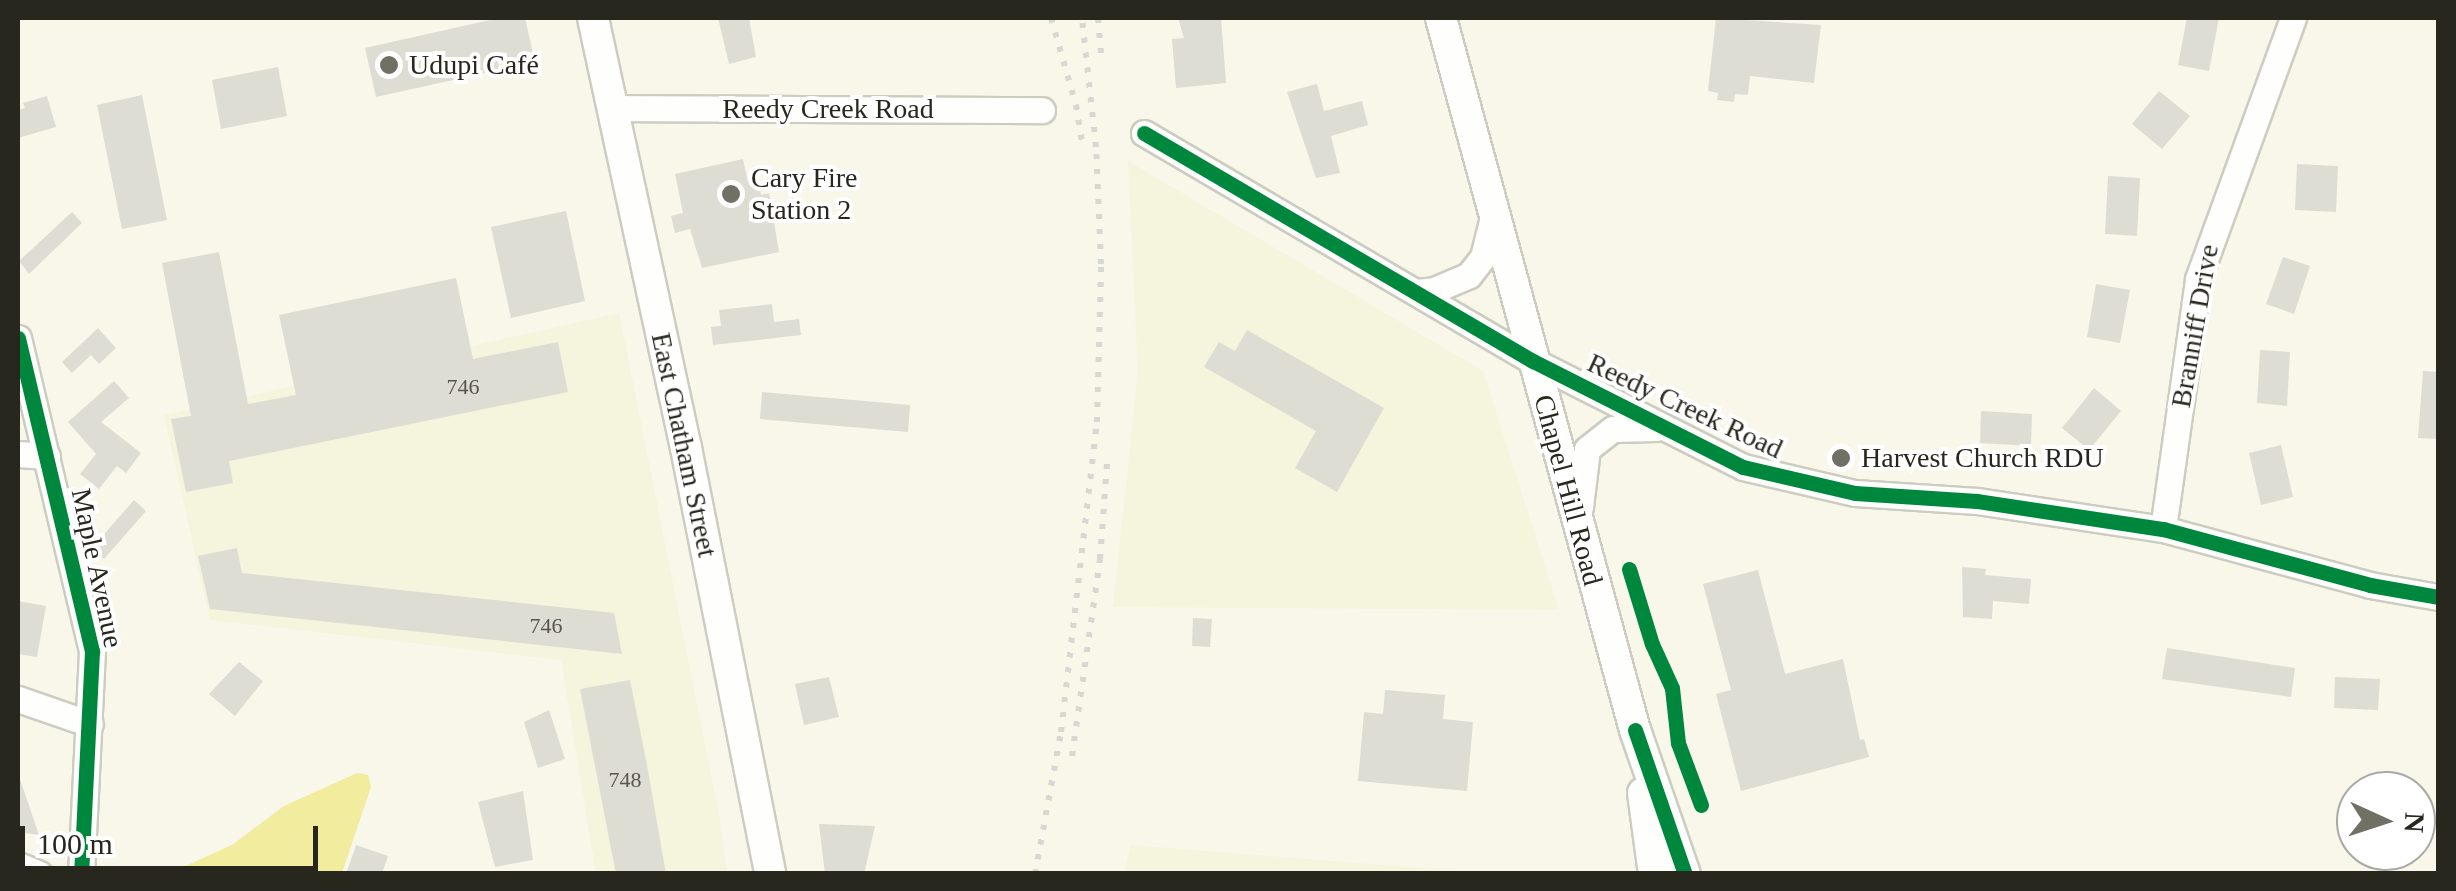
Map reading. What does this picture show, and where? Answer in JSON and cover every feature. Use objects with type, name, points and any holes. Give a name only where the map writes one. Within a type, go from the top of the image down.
[{"type":"main road","name":"East Chatham Street","points":[[593,18],[770,874]]},
{"type":"main road","name":"Chapel Hill Road","points":[[1441,18],[1635,730],[1685,874]]},
{"type":"main road","name":"Chapel Hill Road","points":[[1635,730],[1654,874]]},
{"type":"street","name":"Branniff Drive","points":[[2163,529],[2198,278],[2293,18]]},
{"type":"street","name":"Reedy Creek Road","points":[[614,108],[1042,110]]},
{"type":"street","name":"Reedy Creek Road","points":[[1144,132],[1533,362],[1742,467],[1855,493],[2032,507],[2163,529],[2370,585],[2438,597]]},
{"type":"street","points":[[1416,292],[1434,290],[1469,275],[1483,257],[1493,216]]},
{"type":"street","name":"Maple Avenue","points":[[18,338],[92,651],[82,874]]},
{"type":"street","name":"Reedy Creek Road","points":[[1581,537],[1580,485],[1587,449],[1613,429],[1664,429]]},
{"type":"street","points":[[18,454],[46,456]]},
{"type":"street","points":[[18,700],[90,724]]},
{"type":"street","points":[[18,865],[39,874]]},
{"type":"shaded area","points":[[1128,161],[1483,371],[1559,610],[1113,607],[1138,372]]},
{"type":"shaded area","points":[[619,313],[720,820],[727,873],[596,873],[561,660],[210,620],[164,415]]},
{"type":"shaded area","points":[[357,773],[368,775],[371,787],[342,873],[170,873],[232,845],[284,806]]},
{"type":"shaded area","points":[[1131,845],[1481,873],[1124,873]]},
{"type":"building","points":[[499,18],[525,18],[535,62],[376,97],[365,48]]},
{"type":"building","points":[[718,18],[749,18],[756,57],[729,64]]},
{"type":"building","points":[[1178,18],[1221,18],[1226,83],[1176,88],[1172,39],[1184,38]]},
{"type":"building","points":[[1716,18],[1821,25],[1814,83],[1750,76],[1748,95],[1735,94],[1734,102],[1717,100],[1718,93],[1708,91]]},
{"type":"building","points":[[2187,18],[2219,18],[2209,71],[2178,65]]},
{"type":"building","points":[[278,67],[287,116],[221,129],[212,80]]},
{"type":"building","points":[[1317,84],[1324,111],[1362,101],[1368,125],[1331,136],[1340,173],[1316,178],[1287,92]]},
{"type":"building","points":[[2159,91],[2190,116],[2162,149],[2132,124]]},
{"type":"building","points":[[142,95],[167,220],[122,229],[97,105]]},
{"type":"building","points":[[47,96],[56,127],[18,138],[18,110],[25,108],[23,103]]},
{"type":"building","points":[[743,159],[748,182],[758,179],[761,195],[769,193],[779,252],[702,268],[690,229],[675,233],[671,216],[683,213],[675,174]]},
{"type":"building","points":[[2297,164],[2338,166],[2336,212],[2295,210]]},
{"type":"building","points":[[2108,176],[2140,178],[2137,236],[2105,234]]},
{"type":"building","points":[[566,211],[585,301],[511,318],[491,227]]},
{"type":"building","points":[[72,212],[82,223],[29,274],[19,261]]},
{"type":"building","points":[[219,252],[248,404],[296,395],[279,315],[456,278],[473,359],[558,342],[568,392],[229,461],[233,483],[186,492],[171,419],[191,416],[162,263]]},
{"type":"building","points":[[2283,257],[2310,266],[2294,314],[2266,304]]},
{"type":"building","points":[[2096,284],[2130,290],[2120,343],[2087,337]]},
{"type":"building","points":[[772,304],[774,322],[799,319],[801,335],[713,345],[711,327],[721,326],[719,310]]},
{"type":"building","points":[[98,328],[116,348],[99,364],[91,355],[72,373],[62,362]]},
{"type":"building","points":[[1247,330],[1384,408],[1337,492],[1295,468],[1316,431],[1204,367],[1219,342],[1235,351]]},
{"type":"building","points":[[2260,350],[2290,352],[2287,406],[2257,403]]},
{"type":"building","points":[[2423,371],[2438,372],[2438,439],[2418,438]]},
{"type":"building","points":[[114,381],[129,398],[101,422],[141,453],[126,473],[117,466],[99,489],[80,474],[96,454],[68,422]]},
{"type":"building","points":[[2094,388],[2121,411],[2089,450],[2062,428]]},
{"type":"building","points":[[762,392],[910,405],[908,432],[760,419]]},
{"type":"building","points":[[1981,411],[2032,414],[2031,446],[1980,443]]},
{"type":"building","points":[[2281,445],[2293,497],[2261,505],[2249,453]]},
{"type":"building","points":[[134,500],[146,511],[104,559],[92,548]]},
{"type":"building","points":[[237,548],[242,573],[614,613],[622,654],[210,609],[198,556]]},
{"type":"building","points":[[1962,567],[1986,569],[1985,575],[2031,579],[2029,604],[1993,601],[1992,619],[1963,617]]},
{"type":"building","points":[[1758,570],[1785,674],[1843,659],[1860,740],[1864,739],[1869,757],[1741,791],[1716,694],[1731,690],[1703,584]]},
{"type":"building","points":[[18,601],[46,606],[37,657],[18,654]]},
{"type":"building","points":[[1193,618],[1212,619],[1210,647],[1192,646]]},
{"type":"building","points":[[2167,648],[2295,668],[2291,697],[2162,679]]},
{"type":"building","points":[[239,662],[263,681],[235,716],[209,694]]},
{"type":"building","points":[[829,677],[839,717],[804,725],[795,684]]},
{"type":"building","points":[[2335,677],[2380,679],[2378,710],[2334,708]]},
{"type":"building","points":[[630,680],[666,874],[616,874],[580,689]]},
{"type":"building","points":[[1385,690],[1445,695],[1443,719],[1473,722],[1467,791],[1358,781],[1364,712],[1383,714]]},
{"type":"building","points":[[549,710],[565,759],[538,768],[524,722]]},
{"type":"building","points":[[20,779],[39,835],[18,832]]},
{"type":"building","points":[[523,791],[533,860],[495,867],[478,802]]},
{"type":"building","points":[[819,824],[875,826],[864,874],[825,874]]},
{"type":"building","points":[[356,845],[388,856],[382,874],[346,874]]},
{"type":"railway","points":[[1051,18],[1076,105],[1083,148]]},
{"type":"railway","points":[[1035,874],[1061,732],[1097,422],[1101,264],[1096,147],[1082,18]]},
{"type":"railway","points":[[1098,18],[1101,54]]},
{"type":"railway","points":[[1072,756],[1100,559],[1107,463]]},
{"type":"cycle path","points":[[1144,133],[1533,361],[1743,467],[1855,493],[1977,501],[2163,529],[2370,585],[2438,597]]},
{"type":"cycle path","points":[[18,338],[92,651],[81,874]]},
{"type":"cycle path","points":[[1629,569],[1652,644],[1672,688],[1678,743],[1701,805]]},
{"type":"cycle path","points":[[1635,730],[1685,874]]},
{"type":"place","name":"Udupi Café","points":[[389,65]]},
{"type":"place","name":"Cary Fire Station 2","points":[[731,194]]},
{"type":"place","name":"Harvest Church RDU","points":[[1841,458]]}]
